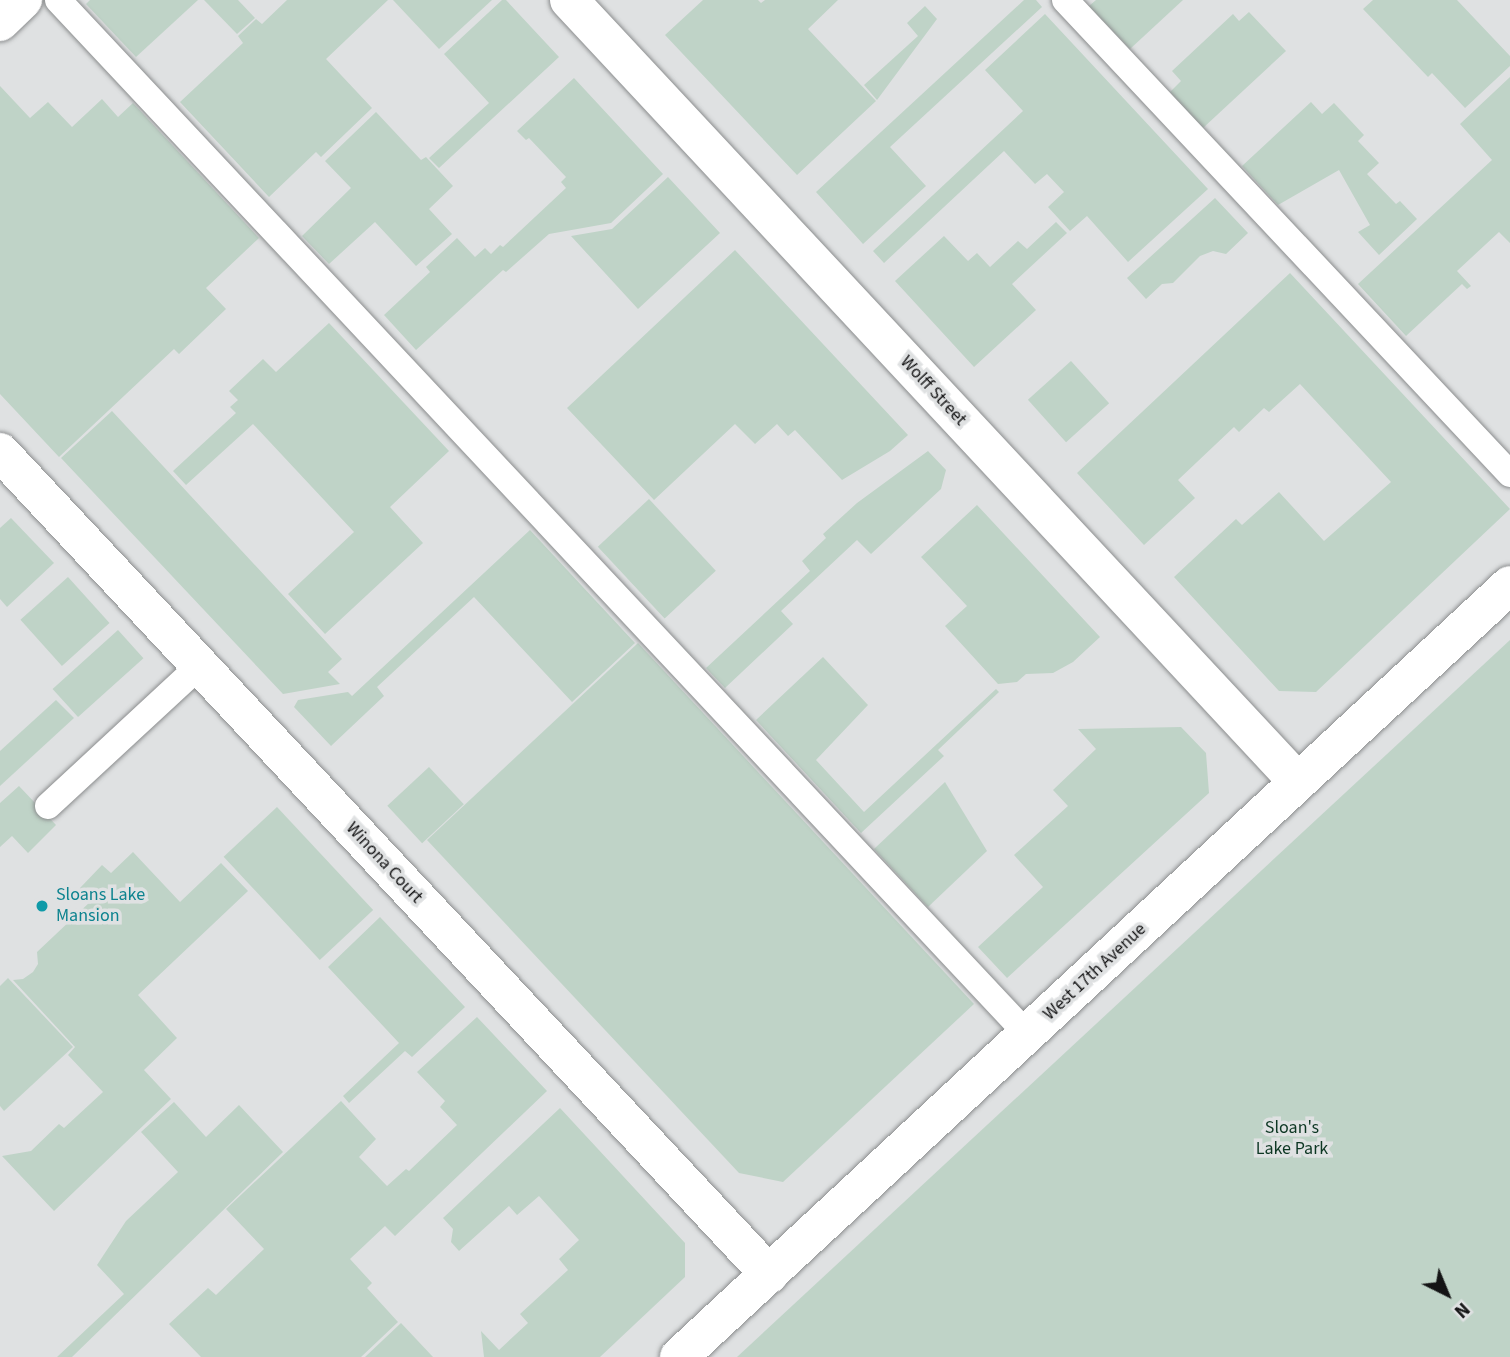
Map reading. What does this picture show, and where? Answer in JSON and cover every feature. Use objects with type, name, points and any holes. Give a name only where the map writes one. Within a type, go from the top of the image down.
[{"type":"street","points":[[0,22],[23,0]]},
{"type":"street","name":"Wolff Street","points":[[569,0],[1298,782]]},
{"type":"street","name":"Winona Court","points":[[2,459],[200,665],[769,1274]]},
{"type":"street","name":"West 17th Avenue","points":[[679,1357],[1510,585]]},
{"type":"lane","points":[[58,0],[1028,1035]]},
{"type":"lane","points":[[1065,0],[1510,474]]},
{"type":"lane","points":[[48,806],[200,665]]},
{"type":"green space","points":[[90,0],[198,0],[136,57],[86,4]]},
{"type":"green space","points":[[204,0],[238,0],[255,18],[237,34]]},
{"type":"green space","points":[[287,0],[388,0],[326,59],[372,108],[321,157],[316,152],[269,197],[180,102],[243,43],[238,36],[256,19],[262,24]]},
{"type":"green space","points":[[393,0],[492,0],[439,49]]},
{"type":"green space","points":[[502,0],[506,0],[559,57],[439,168],[429,158],[489,103],[444,54]]},
{"type":"green space","points":[[703,0],[758,0],[761,3],[765,0],[838,0],[808,29],[876,101],[797,175],[665,35]]},
{"type":"green space","points":[[1024,0],[1036,0],[1042,7],[890,147],[926,186],[863,244],[816,192]]},
{"type":"green space","points":[[1096,0],[1183,0],[1130,49],[1089,6]]},
{"type":"green space","points":[[1373,0],[1457,0],[1510,56],[1510,66],[1465,108],[1432,73],[1428,77],[1363,9]]},
{"type":"green space","points":[[925,6],[937,19],[877,100],[864,85],[918,36],[907,23]]},
{"type":"green space","points":[[1249,12],[1286,51],[1203,128],[1170,92],[1181,81],[1172,71],[1233,14],[1239,21]]},
{"type":"green space","points":[[1045,14],[1208,189],[1128,262],[1087,216],[1070,231],[1048,207],[1064,192],[1047,174],[1035,184],[1004,151],[884,263],[873,251],[1023,111],[985,70]]},
{"type":"green space","points":[[1510,77],[1510,243],[1499,232],[1457,271],[1471,286],[1467,289],[1462,284],[1406,336],[1358,284],[1492,160],[1460,124]]},
{"type":"green space","points":[[574,78],[663,174],[611,223],[549,234],[506,272],[503,270],[416,350],[384,315],[430,272],[426,267],[457,238],[475,257],[485,248],[491,254],[500,245],[503,247],[566,188],[561,182],[566,177],[529,138],[526,140],[517,131]]},
{"type":"green space","points":[[0,86],[30,118],[48,102],[72,127],[102,99],[118,117],[133,103],[259,238],[206,288],[226,309],[179,354],[174,349],[59,457],[0,394]]},
{"type":"green space","points":[[1311,102],[1322,114],[1334,103],[1364,135],[1358,141],[1379,163],[1367,174],[1396,204],[1400,201],[1417,219],[1379,255],[1358,232],[1370,225],[1339,170],[1278,205],[1242,166]]},
{"type":"green space","points":[[376,112],[421,160],[426,157],[453,186],[429,209],[452,234],[416,266],[375,222],[329,264],[302,236],[351,188],[325,161]]},
{"type":"green space","points":[[668,177],[720,233],[638,309],[571,236],[612,229]]},
{"type":"green space","points":[[1215,198],[1248,233],[1226,254],[1213,251],[1200,256],[1173,283],[1162,284],[1146,299],[1127,278]]},
{"type":"green space","points":[[1056,222],[1067,233],[1012,284],[1036,310],[974,367],[895,281],[944,236],[968,261],[977,253],[990,267],[1018,241],[1027,249]]},
{"type":"green space","points":[[735,250],[908,435],[890,451],[842,480],[795,430],[788,436],[777,424],[755,444],[735,424],[654,500],[567,408]]},
{"type":"green space","points":[[1290,273],[1510,509],[1316,692],[1279,691],[1174,577],[1236,519],[1242,525],[1279,492],[1324,541],[1391,482],[1300,384],[1269,412],[1264,408],[1239,432],[1234,427],[1178,480],[1195,498],[1144,545],[1077,473]]},
{"type":"green space","points":[[329,323],[449,451],[390,507],[423,543],[325,634],[288,594],[354,532],[253,424],[186,485],[173,471],[236,413],[230,407],[238,400],[229,391],[263,359],[276,372]]},
{"type":"green space","points":[[1071,361],[1109,403],[1066,442],[1028,400]]},
{"type":"green space","points":[[112,411],[342,659],[328,672],[340,684],[283,694],[61,458]]},
{"type":"green space","points":[[928,451],[946,470],[941,489],[871,554],[857,540],[781,611],[793,624],[725,688],[706,668],[810,571],[802,561],[826,538],[823,534],[857,503]]},
{"type":"green space","points":[[649,499],[716,571],[665,618],[598,547]]},
{"type":"green space","points":[[977,505],[1100,637],[1073,662],[1053,673],[1026,674],[1017,682],[998,684],[945,626],[967,606],[921,557]]},
{"type":"green space","points":[[11,518],[54,563],[7,607],[0,599],[0,528]]},
{"type":"green space","points":[[530,530],[635,643],[572,702],[474,597],[377,687],[384,696],[331,746],[294,707],[298,700],[348,692],[352,696]]},
{"type":"green space","points":[[68,577],[109,623],[62,666],[20,620]]},
{"type":"green space","points":[[118,630],[143,658],[78,717],[53,689]]},
{"type":"green space","name":"Sloan's Lake Park","points":[[1510,640],[1510,1357],[737,1357],[1359,780]]},
{"type":"green space","points":[[638,643],[974,1004],[783,1182],[739,1173],[427,840]]},
{"type":"green space","points":[[823,657],[868,705],[816,760],[864,812],[996,689],[999,692],[938,750],[944,756],[861,833],[756,720]]},
{"type":"green space","points":[[56,700],[74,718],[0,786],[0,751]]},
{"type":"green space","points":[[1181,727],[1206,753],[1209,793],[1007,978],[978,947],[1043,887],[1014,855],[1068,806],[1053,790],[1096,749],[1078,729]]},
{"type":"green space","points":[[429,767],[464,804],[422,843],[387,806]]},
{"type":"green space","points":[[945,782],[987,851],[928,907],[874,849]]},
{"type":"green space","points":[[19,786],[56,825],[28,853],[12,836],[0,847],[0,803]]},
{"type":"green space","points":[[277,807],[373,910],[320,960],[224,857]]},
{"type":"green space","points":[[133,852],[180,902],[221,863],[248,891],[138,995],[177,1038],[144,1070],[171,1099],[54,1211],[2,1156],[31,1151],[59,1124],[64,1128],[103,1092],[68,1055],[75,1047],[13,980],[23,979],[33,972],[38,964],[37,952],[91,901],[80,888],[102,865],[111,873]]},
{"type":"green space","points":[[380,917],[465,1007],[412,1057],[405,1051],[349,1103],[343,1096],[399,1043],[328,967]]},
{"type":"green space","points":[[8,978],[73,1047],[4,1111],[0,1106],[0,986]]},
{"type":"green space","points":[[477,1017],[547,1091],[395,1236],[385,1226],[350,1259],[372,1283],[367,1288],[398,1322],[361,1357],[201,1357],[169,1324],[208,1288],[216,1295],[264,1249],[226,1209],[341,1101],[376,1139],[359,1157],[387,1186],[406,1169],[409,1171],[457,1125],[440,1107],[445,1101],[417,1072]]},
{"type":"green space","points":[[174,1102],[206,1137],[239,1105],[283,1152],[72,1357],[57,1357],[124,1294],[97,1265],[126,1221],[178,1172],[141,1132]]},
{"type":"green space","points":[[560,1108],[685,1243],[685,1277],[600,1357],[484,1357],[481,1331],[499,1350],[528,1323],[520,1314],[568,1270],[559,1259],[579,1240],[539,1196],[517,1215],[509,1206],[459,1251],[451,1242],[453,1229],[443,1218]]},
{"type":"green space","points":[[401,1323],[433,1357],[365,1357]]},
{"type":"place","name":"Sloans Lake Mansion","points":[[42,906]]}]
